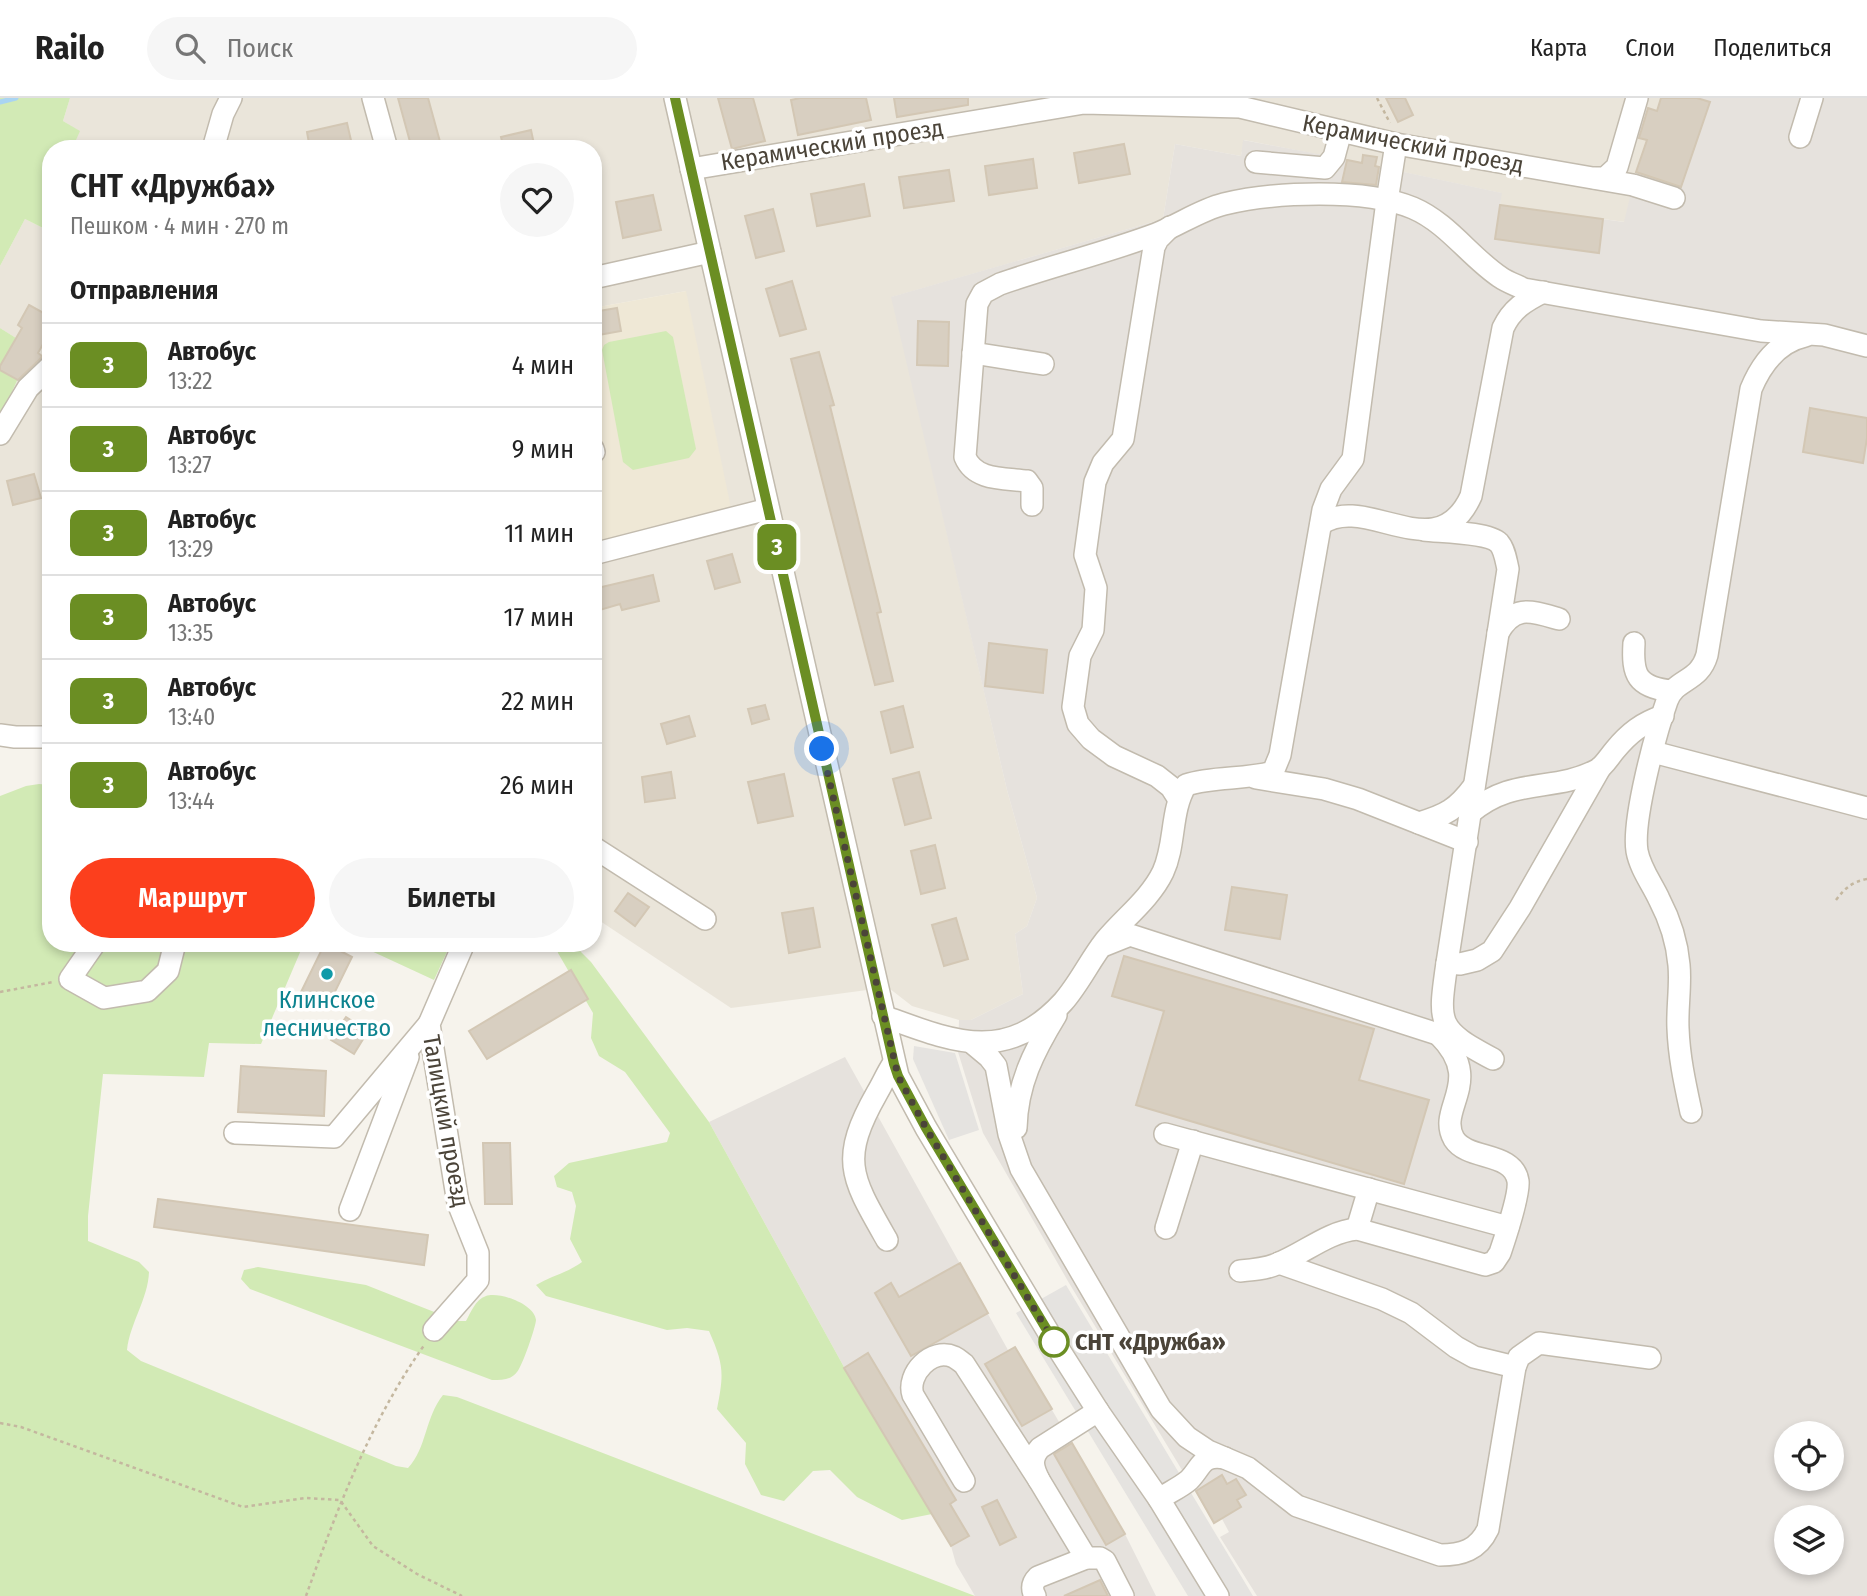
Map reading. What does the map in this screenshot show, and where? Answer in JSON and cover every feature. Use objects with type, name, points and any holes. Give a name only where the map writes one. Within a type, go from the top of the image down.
[{"type":"street","points":[[216,140],[231,98]]},
{"type":"street","points":[[373,98],[385,140]]},
{"type":"street","points":[[675,98],[898,1076],[926,1128],[1098,1411],[1159,1499],[1218,1596]]},
{"type":"street","points":[[1595,178],[1605,178],[1617,167],[1637,98]]},
{"type":"street","points":[[1800,137],[1812,98]]},
{"type":"street","name":"Керамический проезд","points":[[691,169],[1084,103],[1240,107],[1394,144],[1633,185],[1674,198]]},
{"type":"street","points":[[1256,162],[1325,168],[1334,157],[1341,131]]},
{"type":"street","points":[[1021,1169],[1016,1108],[1027,1066],[1064,1001],[1100,948],[1155,886],[1164,870],[1178,798],[1186,785],[1202,780],[1254,777],[1273,772],[1280,755],[1321,524],[1331,489],[1353,459],[1394,144]]},
{"type":"street","points":[[1032,505],[1032,488],[1027,481],[976,473],[965,457],[977,304],[983,293],[1011,280],[1158,233],[1223,205],[1265,197],[1310,194],[1387,201],[1413,208],[1432,219],[1502,278],[1524,289],[1761,331],[1824,335],[1867,346]]},
{"type":"street","points":[[1170,227],[1154,247],[1123,439],[1103,463],[1095,482],[1085,555],[1096,588],[1093,629],[1080,656],[1073,707],[1078,724],[1091,739],[1114,756],[1157,776],[1171,787],[1178,798]]},
{"type":"street","points":[[602,276],[710,252]]},
{"type":"street","points":[[1424,530],[1442,528],[1457,518],[1466,507],[1471,496],[1503,328],[1509,315],[1523,302],[1543,292]]},
{"type":"street","points":[[1634,643],[1635,674],[1654,689],[1671,691],[1697,675],[1704,665],[1751,389],[1772,355],[1791,340],[1802,336],[1824,335]]},
{"type":"street","points":[[973,353],[1043,364]]},
{"type":"street","points":[[0,434],[28,388],[42,375]]},
{"type":"street","points":[[602,552],[768,509]]},
{"type":"street","points":[[1321,524],[1339,514],[1424,530],[1489,537],[1499,543],[1504,553],[1507,576],[1443,992],[1444,1019],[1448,1029],[1462,1042]]},
{"type":"street","points":[[1507,576],[1520,602],[1532,611],[1559,619]]},
{"type":"street","points":[[1498,633],[1511,615],[1532,611]]},
{"type":"street","points":[[1671,691],[1653,752],[1637,826],[1637,852],[1674,930],[1679,966],[1678,1028],[1681,1062],[1691,1112]]},
{"type":"street","points":[[1447,963],[1460,964],[1477,960],[1492,951],[1520,908],[1600,768],[1632,731],[1663,716]]},
{"type":"street","points":[[0,734],[42,737]]},
{"type":"street","points":[[1653,752],[1867,807]]},
{"type":"street","points":[[1470,813],[1482,803],[1507,790],[1582,776],[1600,768]]},
{"type":"street","points":[[1254,777],[1324,789],[1358,799],[1467,842]]},
{"type":"street","points":[[1419,823],[1451,811],[1474,786]]},
{"type":"street","points":[[602,853],[705,919]]},
{"type":"street","points":[[1100,948],[1129,935],[1462,1042],[1493,1059]]},
{"type":"street","points":[[89,952],[70,979],[104,998],[147,991],[169,971],[173,952]]},
{"type":"street","name":"Талицкий проезд","points":[[435,1330],[478,1280],[478,1253],[458,1203],[429,1024],[460,952]]},
{"type":"street","points":[[1396,1021],[1416,1018],[1426,1012],[1434,1007],[1443,992]]},
{"type":"street","points":[[883,1016],[927,1032],[971,1042],[994,1043],[1014,1038],[1043,1021],[1064,1001]]},
{"type":"street","points":[[235,1133],[334,1137],[429,1024]]},
{"type":"street","points":[[1240,1271],[1279,1264],[1327,1237],[1344,1230],[1357,1229],[1485,1265],[1494,1262],[1500,1254],[1519,1183],[1515,1170],[1504,1163],[1463,1148],[1454,1138],[1451,1124],[1462,1077],[1451,1046],[1439,1035]]},
{"type":"street","points":[[350,1210],[413,1042]]},
{"type":"street","points":[[971,1042],[996,1066],[1009,1134],[1021,1169],[1161,1409],[1197,1450],[1197,1467]]},
{"type":"street","points":[[887,1240],[861,1194],[854,1172],[854,1157],[859,1128],[886,1074],[894,1064]]},
{"type":"street","points":[[1165,1134],[1508,1227]]},
{"type":"street","points":[[1166,1228],[1193,1141]]},
{"type":"street","points":[[1357,1229],[1368,1189]]},
{"type":"street","points":[[1279,1264],[1382,1299],[1411,1312],[1455,1347],[1474,1357],[1515,1367]]},
{"type":"street","points":[[1187,1437],[1208,1451],[1248,1468],[1297,1506],[1440,1555],[1463,1553],[1482,1542],[1488,1529],[1515,1367],[1519,1357],[1539,1343],[1650,1358]]},
{"type":"street","points":[[964,1480],[910,1387],[919,1368],[936,1357],[945,1355],[964,1364],[1086,1558]]},
{"type":"street","points":[[1039,1480],[1033,1468],[1034,1454],[1098,1411]]},
{"type":"street","points":[[1159,1499],[1189,1479],[1197,1467],[1209,1458],[1226,1458]]},
{"type":"street","points":[[1035,1596],[1032,1591],[1033,1582],[1038,1577],[1086,1558],[1100,1558],[1105,1561],[1123,1596]]},
{"type":"path","points":[[1377,98],[1395,132],[1394,144]]},
{"type":"path","points":[[1836,900],[1856,881],[1867,879]]},
{"type":"path","points":[[0,992],[70,979]]},
{"type":"path","points":[[306,1596],[341,1500],[401,1377],[435,1330]]},
{"type":"path","points":[[0,1423],[22,1427],[243,1507],[306,1498],[341,1500]]},
{"type":"path","points":[[341,1500],[373,1546],[416,1574],[462,1596]]},
{"type":"shaded area","points":[[70,98],[1661,98],[1657,111],[1646,108],[1636,137],[1647,140],[1635,176],[1625,222],[1500,205],[1501,193],[1375,166],[1363,155],[1362,163],[1244,140],[1241,156],[1175,144],[1163,219],[892,297],[1007,790],[1037,898],[1027,926],[1015,934],[1023,994],[971,1020],[959,1020],[912,1006],[885,985],[867,990],[731,1008],[602,922],[602,520],[686,291],[602,306],[602,140],[76,140],[79,131],[63,121]]},
{"type":"shaded area","points":[[1661,98],[1867,98],[1867,1596],[1257,1596],[1220,1537],[1229,1532],[1222,1519],[1214,1523],[1069,1283],[983,1133],[958,1052],[959,1020],[971,1020],[1023,994],[1015,934],[1027,926],[1037,898],[1007,790],[891,297],[1163,219],[1175,144],[1241,156],[1243,140],[1361,162],[1363,155],[1377,157],[1376,166],[1502,193],[1500,205],[1624,222],[1647,141],[1636,137],[1646,108],[1657,111]]},
{"type":"shaded area","points":[[25,219],[42,228],[42,737],[0,735],[0,418],[32,348],[0,328],[0,266]]},
{"type":"shaded area","points":[[686,291],[732,513],[602,543],[602,306]]},
{"type":"shaded area","points":[[914,1046],[955,1053],[979,1130],[949,1140],[913,1059]]},
{"type":"shaded area","points":[[845,1057],[1008,1350],[1015,1347],[1125,1534],[1156,1596],[975,1596],[956,1564],[951,1546],[844,1367],[709,1122]]},
{"type":"shaded area","points":[[1066,1285],[1253,1596],[1188,1596],[1016,1313]]},
{"type":"green space","points":[[0,98],[70,98],[63,121],[80,131],[76,140],[42,140],[42,228],[25,219],[0,266]]},
{"type":"green space","points":[[0,328],[32,348],[0,418]]},
{"type":"green space","points":[[666,331],[673,337],[696,449],[689,458],[633,470],[623,462],[602,350],[609,342]]},
{"type":"green space","points":[[42,784],[42,952],[300,952],[261,1044],[209,1043],[204,1077],[103,1074],[88,1216],[88,1241],[139,1262],[149,1272],[146,1292],[127,1350],[141,1361],[396,1466],[408,1468],[419,1451],[433,1413],[443,1395],[457,1397],[975,1596],[0,1596],[0,796],[26,786]]},
{"type":"green space","points":[[373,952],[447,952],[434,980]]},
{"type":"green space","points":[[581,952],[591,962],[709,1122],[844,1367],[932,1514],[902,1520],[857,1497],[830,1470],[813,1471],[784,1501],[761,1495],[745,1464],[746,1443],[717,1409],[721,1369],[718,1352],[709,1331],[687,1328],[667,1330],[546,1296],[536,1285],[582,1262],[570,1239],[576,1206],[572,1192],[557,1187],[554,1176],[569,1163],[667,1142],[670,1133],[625,1072],[599,1056],[591,1038],[593,1013],[558,953]]},
{"type":"green space","points":[[258,1267],[366,1285],[457,1321],[466,1321],[482,1298],[499,1295],[523,1304],[534,1314],[536,1320],[525,1355],[515,1375],[503,1380],[492,1380],[250,1289],[241,1279],[244,1270]]},
{"type":"building","points":[[398,98],[428,98],[440,140],[410,140]]},
{"type":"building","points":[[718,98],[753,98],[765,141],[732,149]]},
{"type":"building","points":[[866,98],[871,120],[798,135],[791,100]]},
{"type":"building","points":[[894,98],[968,98],[968,105],[897,117]]},
{"type":"building","points":[[1386,98],[1405,98],[1413,115],[1398,122]]},
{"type":"building","points":[[1661,98],[1697,98],[1710,102],[1681,187],[1636,172],[1647,140],[1639,138],[1648,108],[1657,111]]},
{"type":"building","points":[[347,123],[351,140],[308,140],[307,132]]},
{"type":"building","points":[[531,130],[533,140],[502,140],[501,137]]},
{"type":"building","points":[[1124,144],[1130,174],[1079,183],[1074,153]]},
{"type":"building","points":[[1363,155],[1377,157],[1375,166],[1379,167],[1376,185],[1342,182],[1347,160],[1362,163]]},
{"type":"building","points":[[1033,159],[1037,188],[989,195],[985,166]]},
{"type":"building","points":[[949,170],[954,201],[904,208],[899,177]]},
{"type":"building","points":[[864,184],[870,216],[817,226],[811,194]]},
{"type":"building","points":[[653,195],[661,230],[623,238],[616,202]]},
{"type":"building","points":[[1500,205],[1603,219],[1599,253],[1495,239]]},
{"type":"building","points":[[773,209],[784,251],[756,258],[745,216]]},
{"type":"building","points":[[792,281],[806,329],[780,336],[766,289]]},
{"type":"building","points":[[29,305],[42,312],[42,346],[38,353],[42,356],[18,380],[0,370],[0,366],[22,328],[18,325]]},
{"type":"building","points":[[617,308],[621,331],[602,334],[602,310]]},
{"type":"building","points":[[918,321],[949,322],[948,366],[917,365]]},
{"type":"building","points":[[819,352],[834,405],[830,406],[881,612],[877,613],[893,681],[875,685],[791,359]]},
{"type":"building","points":[[1810,408],[1867,418],[1863,463],[1803,452]]},
{"type":"building","points":[[34,474],[41,498],[13,505],[7,481]]},
{"type":"building","points":[[732,554],[740,582],[715,589],[707,561]]},
{"type":"building","points":[[653,575],[659,601],[622,610],[620,604],[602,609],[602,587]]},
{"type":"building","points":[[989,643],[1047,650],[1043,693],[985,686]]},
{"type":"building","points":[[765,705],[769,719],[752,724],[748,709]]},
{"type":"building","points":[[903,706],[913,747],[891,753],[881,712]]},
{"type":"building","points":[[689,716],[695,736],[667,744],[661,724]]},
{"type":"building","points":[[671,772],[675,798],[645,802],[642,777]]},
{"type":"building","points":[[919,772],[931,818],[905,825],[893,779]]},
{"type":"building","points":[[784,774],[793,816],[758,823],[748,782]]},
{"type":"building","points":[[935,845],[945,888],[921,894],[911,851]]},
{"type":"building","points":[[1232,887],[1287,895],[1280,939],[1225,930]]},
{"type":"building","points":[[628,893],[649,907],[635,926],[615,911]]},
{"type":"building","points":[[813,908],[820,947],[789,953],[782,913]]},
{"type":"building","points":[[956,918],[968,959],[944,966],[932,925]]},
{"type":"building","name":"Клинское лесничество","points":[[321,952],[342,952],[352,957],[328,1006],[301,992]]},
{"type":"building","points":[[1124,956],[1374,1029],[1359,1080],[1429,1100],[1404,1184],[1136,1105],[1164,1011],[1112,996]]},
{"type":"building","points":[[571,970],[588,999],[487,1059],[469,1031]]},
{"type":"building","points":[[346,1017],[368,1031],[354,1054],[331,1040]]},
{"type":"building","points":[[241,1066],[326,1071],[324,1116],[238,1112]]},
{"type":"building","points":[[483,1143],[510,1143],[512,1204],[485,1204]]},
{"type":"building","points":[[158,1199],[428,1235],[424,1265],[154,1227]]},
{"type":"building","points":[[960,1263],[988,1313],[911,1356],[875,1293],[891,1283],[899,1297]]},
{"type":"building","points":[[1015,1347],[1052,1409],[1022,1426],[985,1364]]},
{"type":"building","points":[[868,1353],[956,1500],[950,1504],[969,1536],[951,1546],[844,1368]]},
{"type":"building","points":[[1072,1443],[1125,1534],[1106,1545],[1054,1454]]},
{"type":"building","points":[[1222,1475],[1227,1484],[1236,1479],[1246,1495],[1237,1500],[1241,1507],[1214,1523],[1196,1491]]},
{"type":"building","points":[[997,1500],[1016,1537],[1000,1545],[982,1507]]},
{"type":"building","points":[[1100,1580],[1108,1596],[1064,1596]]},
{"type":"waterway","points":[[0,102],[16,98]]},
{"type":"bus line","name":"3","points":[[675,98],[894,1064],[926,1128],[1056,1345]]},
{"type":"place","name":"Клинское лесничество","points":[[327,974]]},
{"type":"place","name":"СНТ «Дружба»","points":[[1054,1342]]},
{"type":"route","points":[[822,749],[898,1076],[926,1128],[1056,1345],[1054,1342]]}]
